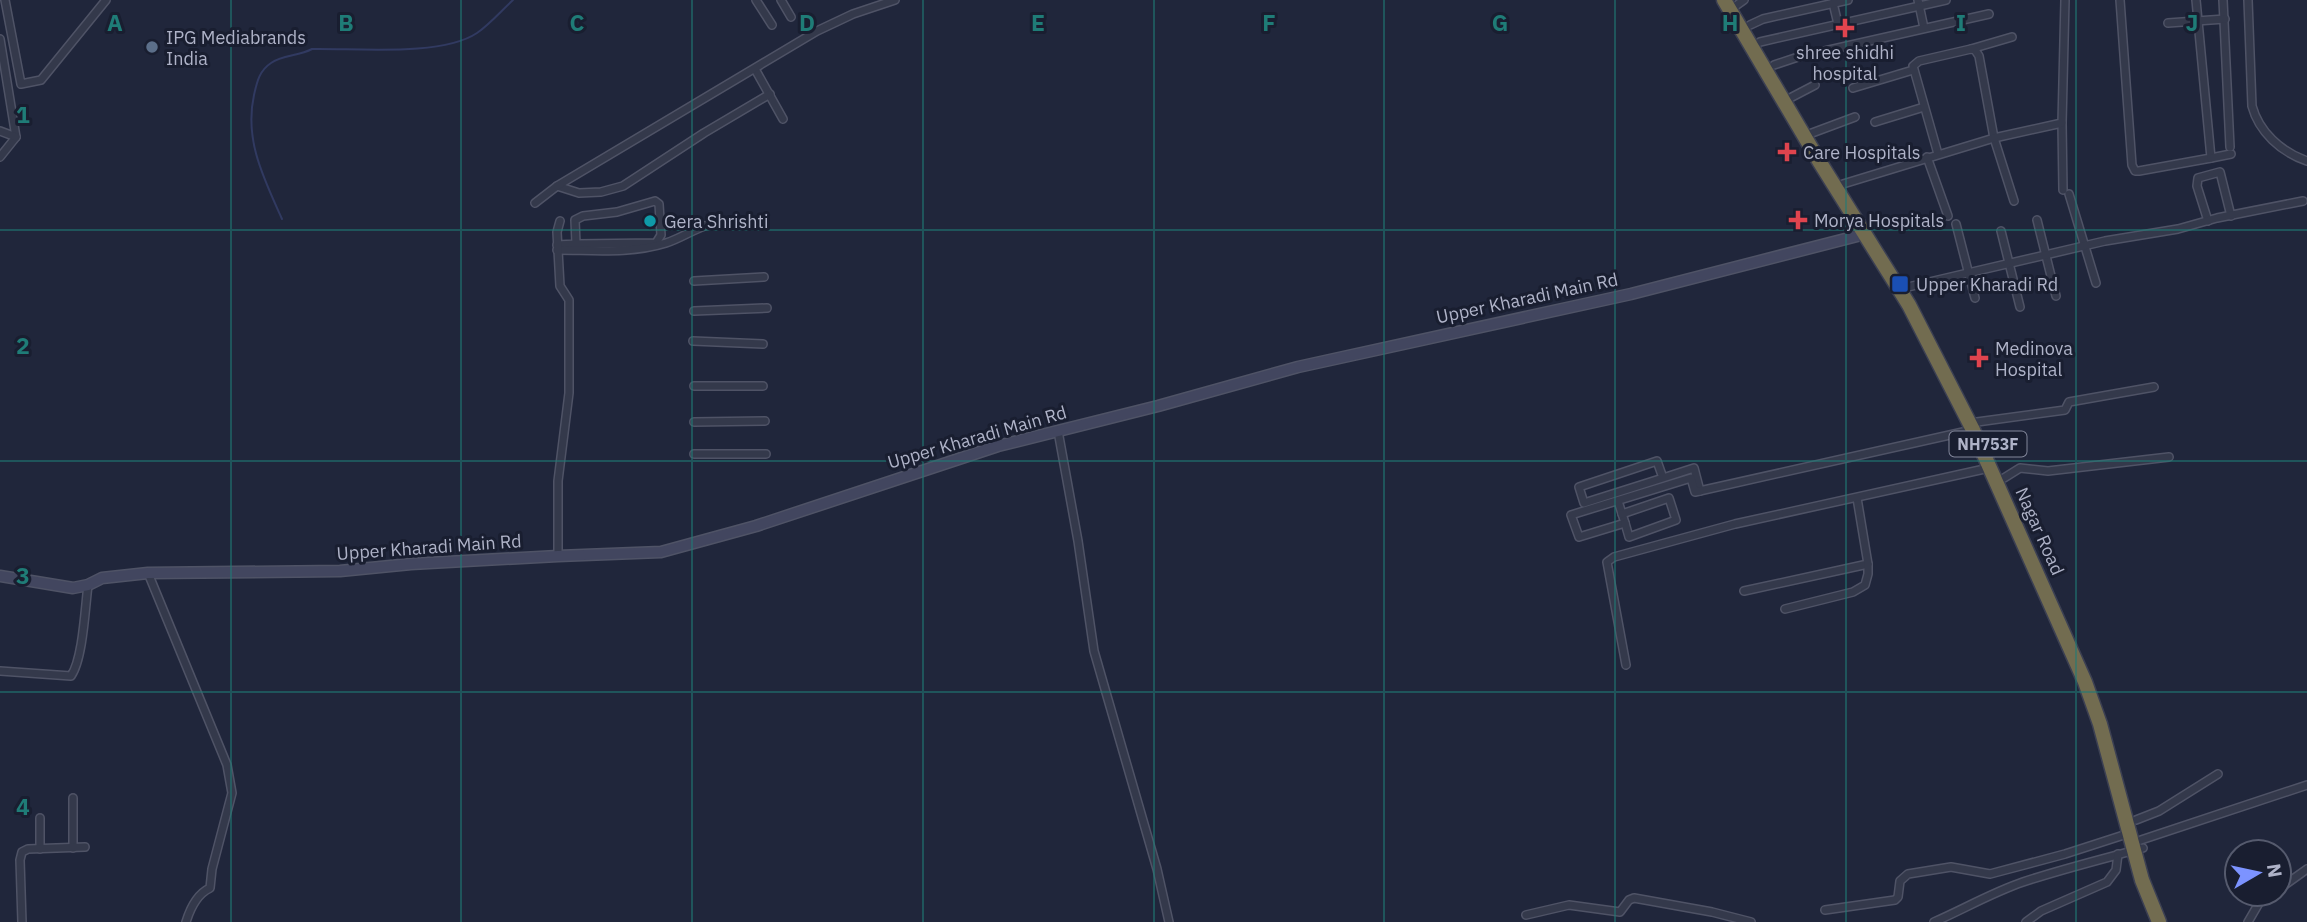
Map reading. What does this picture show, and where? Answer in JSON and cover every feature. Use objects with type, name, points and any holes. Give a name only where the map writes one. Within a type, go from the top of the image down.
[{"type":"highway","name":"Nagar Road","points":[[1735,1],[1812,134],[1908,288],[1975,426],[1990,468],[2085,682],[2167,922]]},
{"type":"highway","name":"Nagar Road","points":[[1735,1],[1819,161],[1909,306],[2004,478],[2093,680],[2108,722],[2137,838],[2142,880],[2158,922]]},
{"type":"street","points":[[5,0],[20,84],[41,80],[106,0]]},
{"type":"street","points":[[756,0],[772,25]]},
{"type":"street","points":[[781,0],[791,17]]},
{"type":"street","points":[[536,203],[557,186],[817,31],[853,14],[895,0]]},
{"type":"street","points":[[1750,25],[1763,19],[1848,0]]},
{"type":"street","points":[[1760,42],[1919,3],[1946,0]]},
{"type":"street","points":[[2065,0],[2063,123],[2066,192],[2096,283]]},
{"type":"street","points":[[2120,0],[2132,165],[2135,171],[2211,158],[2231,150],[2223,0]]},
{"type":"street","points":[[2196,0],[2211,158]]},
{"type":"street","points":[[2248,0],[2252,106],[2256,121],[2277,144],[2307,161]]},
{"type":"street","points":[[1833,3],[1838,24]]},
{"type":"street","points":[[1919,3],[1924,28]]},
{"type":"street","points":[[1773,65],[1989,14]]},
{"type":"street","points":[[2168,23],[2225,19]]},
{"type":"street","points":[[1938,154],[1913,70],[1915,62],[2012,37]]},
{"type":"street","points":[[0,157],[16,136],[1,44]]},
{"type":"street","points":[[1971,49],[1975,50],[1979,57],[1994,138],[2014,201]]},
{"type":"street","points":[[755,69],[783,120]]},
{"type":"street","points":[[1853,88],[1913,70]]},
{"type":"street","points":[[1792,97],[1815,85]]},
{"type":"street","points":[[557,186],[579,193],[601,192],[623,186],[770,94]]},
{"type":"street","points":[[1875,122],[1924,107]]},
{"type":"street","points":[[1812,134],[1855,117]]},
{"type":"street","points":[[1843,184],[1994,138],[2063,123]]},
{"type":"street","points":[[0,131],[16,136]]},
{"type":"street","points":[[1927,157],[1948,216]]},
{"type":"street","points":[[2208,220],[2197,186],[2199,178],[2220,172],[2231,216]]},
{"type":"street","points":[[557,248],[576,244],[656,243],[660,236],[659,204],[655,201],[617,212],[583,216],[575,220],[576,244]]},
{"type":"street","points":[[1908,288],[2085,246],[2178,229],[2208,220],[2303,201]]},
{"type":"street","points":[[2037,220],[2056,296]]},
{"type":"street","points":[[558,556],[558,481],[569,393],[569,300],[560,286],[557,248],[560,221]]},
{"type":"street","points":[[557,248],[626,251],[663,244],[711,224]]},
{"type":"street","points":[[1956,224],[1975,298]]},
{"type":"street","points":[[2001,231],[2020,307]]},
{"type":"street","name":"Upper Kharadi Main Rd","points":[[0,576],[73,588],[102,578],[148,573],[340,571],[411,564],[661,552],[756,526],[971,454],[1298,367],[1631,294],[1865,234]]},
{"type":"street","points":[[694,281],[764,277]]},
{"type":"street","points":[[694,311],[767,308]]},
{"type":"street","points":[[693,341],[763,344]]},
{"type":"street","points":[[694,386],[763,386]]},
{"type":"street","points":[[1625,523],[1579,537],[1572,515],[1691,478],[1695,492],[1975,426],[2064,410],[2069,401],[2154,387]]},
{"type":"street","points":[[694,422],[765,421]]},
{"type":"street","points":[[1058,431],[1094,651],[1157,869],[1169,922]]},
{"type":"street","points":[[694,454],[766,454]]},
{"type":"street","points":[[2004,478],[2020,468],[2048,471],[2169,457]]},
{"type":"street","points":[[1663,478],[1657,461],[1579,487],[1584,503],[1663,478],[1693,468],[1700,491]]},
{"type":"street","points":[[1626,665],[1607,562],[1638,550],[1735,524],[1990,468]]},
{"type":"street","points":[[1618,501],[1629,537],[1676,520],[1669,498],[1622,514]]},
{"type":"street","points":[[1784,609],[1853,592],[1866,585],[1868,564],[1857,498]]},
{"type":"street","points":[[1744,591],[1868,564]]},
{"type":"street","points":[[148,573],[227,765],[232,793],[212,869],[210,888],[205,890],[190,908],[186,922]]},
{"type":"street","points":[[0,671],[71,676],[78,657],[88,585]]},
{"type":"street","points":[[1934,922],[1974,901],[2022,882],[2118,854],[2137,838],[2159,811],[2218,774]]},
{"type":"street","points":[[1825,910],[1895,900],[1898,897],[1900,881],[1908,874],[1951,867],[1990,874],[2137,838],[2307,785]]},
{"type":"street","points":[[73,798],[73,848]]},
{"type":"street","points":[[40,818],[40,849]]},
{"type":"street","points":[[22,922],[22,852],[28,849],[85,847]]},
{"type":"street","points":[[2026,922],[2040,911],[2107,882],[2116,870],[2118,854]]},
{"type":"street","points":[[1525,915],[1569,905],[1620,912],[1629,900],[1634,898],[1751,922]]},
{"type":"street","points":[[1705,922],[1706,911]]},
{"type":"waterway","points":[[282,219],[258,159],[252,128],[256,86],[267,66],[280,58],[312,49],[397,50],[461,41],[477,33],[513,0]]},
{"type":"place","name":"shree shidhi hospital","points":[[1845,28]]},
{"type":"place","name":"IPG Mediabrands India","points":[[152,47]]},
{"type":"place","name":"Care Hospitals","points":[[1787,152]]},
{"type":"place","name":"Morya Hospitals","points":[[1798,220]]},
{"type":"place","name":"Gera Shrishti","points":[[650,221]]},
{"type":"place","name":"Upper Kharadi Rd","points":[[1900,284]]},
{"type":"place","name":"Medinova Hospital","points":[[1979,358]]}]
